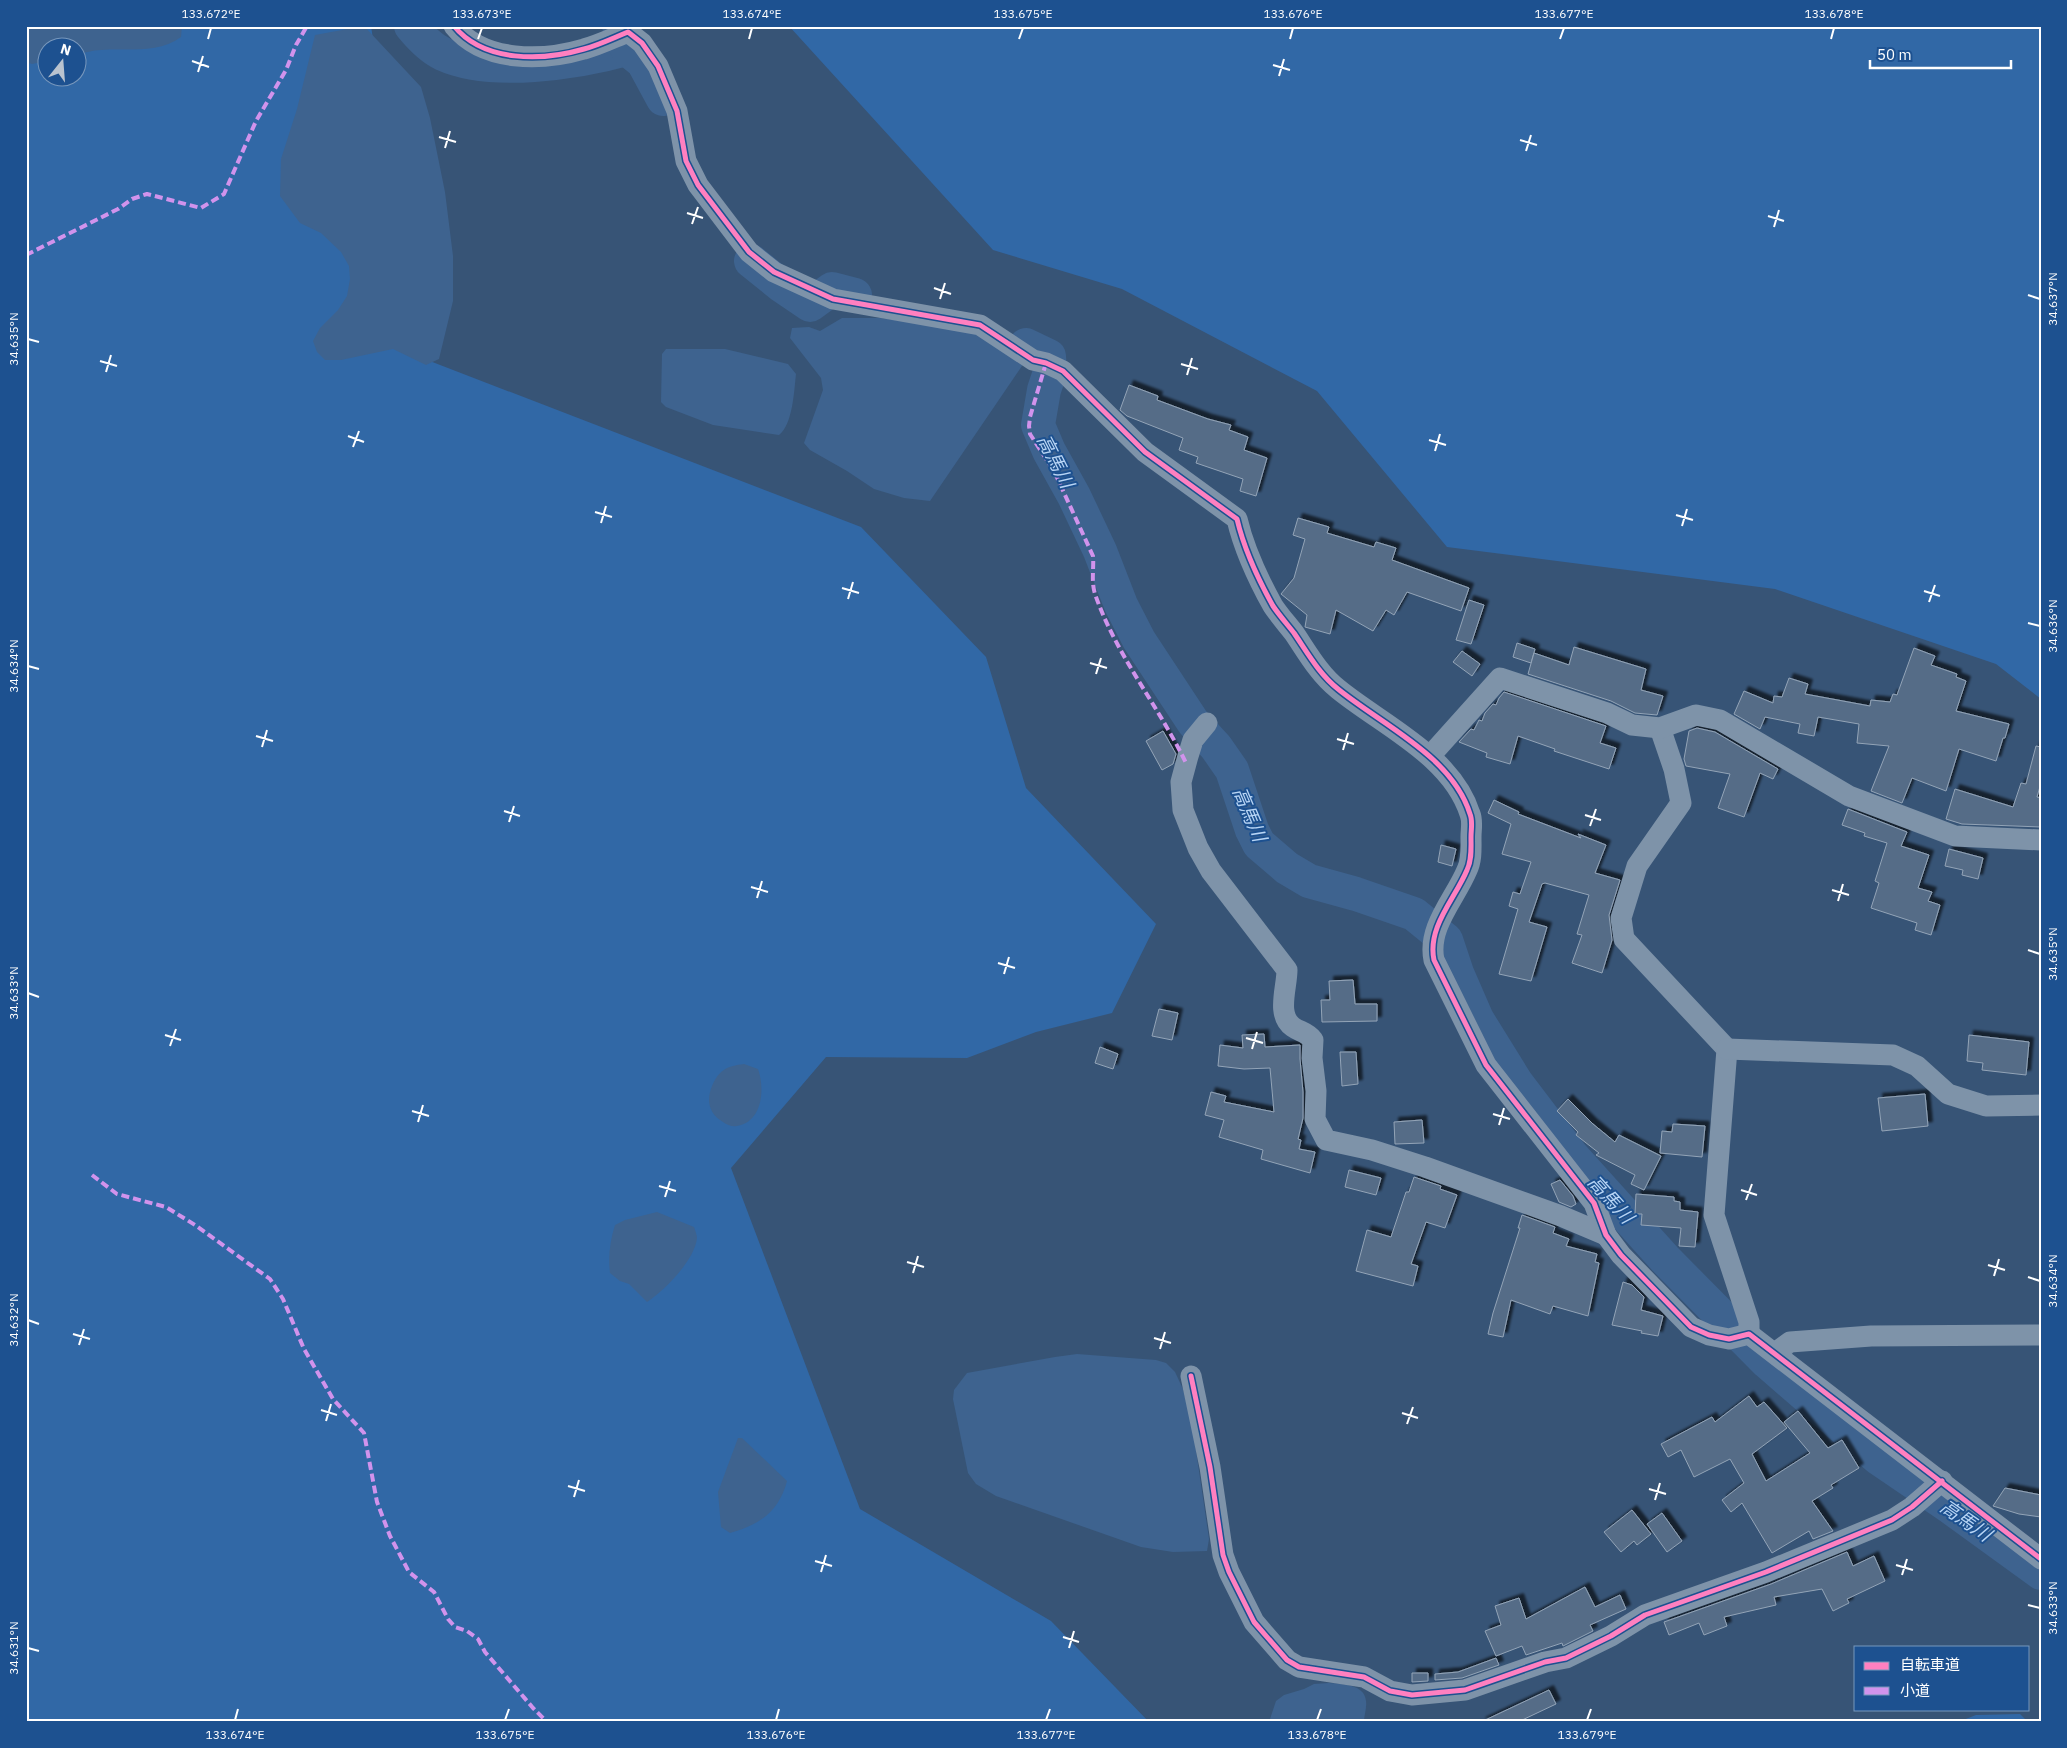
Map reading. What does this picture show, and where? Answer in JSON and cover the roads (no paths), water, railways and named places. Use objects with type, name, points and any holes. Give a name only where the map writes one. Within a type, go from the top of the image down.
[{"type":"street","points":[[454,26],[459,32],[477,44],[494,51],[524,57],[551,56],[585,49],[628,32],[642,43],[658,66],[677,111],[686,161],[698,185],[749,252],[774,272],[833,299],[980,325],[1033,360],[1046,363],[1063,371],[1145,452],[1237,519],[1241,536],[1260,580],[1274,607],[1309,658],[1336,688],[1430,756],[1450,777],[1466,802],[1472,817],[1471,856],[1468,869],[1434,934],[1432,947],[1434,960],[1486,1065],[1594,1203],[1606,1235],[1621,1256],[1691,1327],[1729,1340],[1749,1334]]},
{"type":"street","points":[[1430,756],[1500,678],[1607,713],[1632,725],[1660,728],[1696,715],[1720,720],[1850,796],[1955,836],[2041,840]]},
{"type":"street","points":[[1207,723],[1193,740],[1188,756],[1181,782],[1183,810],[1198,848],[1212,871],[1287,970],[1283,1009],[1288,1022],[1294,1028],[1307,1032],[1313,1040],[1312,1058],[1316,1091],[1315,1119],[1326,1140],[1372,1150],[1424,1167],[1561,1216],[1606,1235]]},
{"type":"street","points":[[1660,728],[1674,769],[1681,803],[1637,866],[1621,918],[1624,939],[1727,1048],[1893,1055],[1917,1066],[1948,1094],[1986,1106],[2041,1106]]},
{"type":"street","points":[[1727,1048],[1714,1215],[1749,1322],[1749,1334]]},
{"type":"street","points":[[1749,1334],[2041,1559]]},
{"type":"street","points":[[1775,1353],[1790,1342],[1871,1336],[2041,1335]]},
{"type":"street","points":[[1191,1376],[1210,1467],[1223,1555],[1229,1572],[1254,1622],[1281,1655],[1299,1667],[1364,1677],[1390,1691],[1412,1695],[1465,1690],[1545,1662],[1566,1658],[1611,1636],[1645,1615],[1766,1572],[1892,1520],[1912,1507],[1942,1481]]},
{"type":"waterway","name":"高馬川","points":[[411,26],[426,42],[443,54],[463,61],[485,64],[509,66],[559,63],[627,49]]},
{"type":"waterway","name":"高馬川","points":[[619,26],[627,49],[643,62],[663,99]]},
{"type":"waterway","name":"高馬川","points":[[751,261],[782,286],[810,305],[832,289],[855,295]]},
{"type":"waterway","name":"高馬川","points":[[1026,345],[1049,356],[1050,372],[1044,390],[1038,425],[1049,451],[1074,496],[1100,551],[1121,605],[1139,640],[1193,722],[1216,747],[1232,770],[1252,830],[1259,844],[1287,868],[1309,881],[1356,894],[1414,914],[1446,940],[1457,973],[1477,1019],[1516,1082],[1573,1157],[1665,1259],[1767,1362],[1878,1458],[2041,1573]]}]
